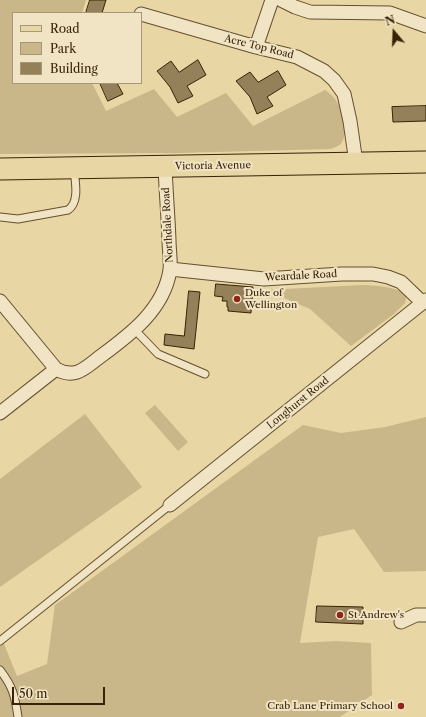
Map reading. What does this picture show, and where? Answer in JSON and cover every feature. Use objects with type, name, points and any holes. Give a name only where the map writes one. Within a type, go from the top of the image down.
[{"type":"main road","name":"Victoria Avenue","points":[[0,169],[426,162]]},
{"type":"street","points":[[256,47],[272,0]]},
{"type":"street","points":[[281,0],[310,12],[390,13],[426,26]]},
{"type":"street","name":"Acre Top Road","points":[[142,14],[256,47],[297,57],[324,71],[334,80],[344,94],[349,114],[356,163]]},
{"type":"street","name":"Northdale Road","points":[[56,369],[68,374],[80,371],[135,330],[152,311],[162,294],[170,269],[165,166]]},
{"type":"street","name":"Weardale Road","points":[[170,269],[264,279],[342,274],[372,274],[388,277],[401,282],[425,302]]},
{"type":"street","points":[[0,301],[56,369],[0,412]]},
{"type":"street","name":"Longhurst Road","points":[[170,505],[425,302]]},
{"type":"street","points":[[401,622],[416,615],[426,615]]},
{"type":"lane","points":[[0,217],[18,219],[68,210],[73,207],[75,200],[74,168]]},
{"type":"lane","points":[[135,330],[158,354],[205,374]]},
{"type":"lane","points":[[0,641],[170,505]]},
{"type":"lane","points":[[0,670],[14,693],[18,717]]},
{"type":"green space","points":[[0,0],[86,0],[82,12],[12,12],[12,84],[92,84],[106,111],[154,89],[177,117],[226,93],[253,126],[325,90],[338,103],[345,126],[342,142],[331,149],[179,153],[0,154]]},
{"type":"green space","points":[[363,285],[392,288],[407,295],[405,303],[394,314],[351,346],[310,309],[265,290]]},
{"type":"green space","points":[[155,405],[188,442],[178,451],[145,413]]},
{"type":"green space","points":[[85,414],[142,487],[0,587],[0,479]]},
{"type":"green space","points":[[426,417],[426,571],[384,572],[354,529],[318,537],[300,643],[336,641],[371,643],[372,695],[340,717],[0,717],[0,634],[17,676],[47,664],[55,605],[303,425],[341,433],[385,427]]},
{"type":"building","points":[[90,0],[106,0],[102,12],[86,12]]},
{"type":"building","points":[[198,60],[206,75],[187,86],[193,96],[178,103],[170,87],[157,71],[171,61],[179,72]]},
{"type":"building","points":[[278,71],[286,85],[267,97],[273,106],[257,114],[250,97],[236,81],[250,72],[258,82]]},
{"type":"building","points":[[100,84],[118,84],[123,94],[108,101]]},
{"type":"building","points":[[426,106],[426,121],[393,122],[392,107]]},
{"type":"building","name":"Duke of Wellington","points":[[216,284],[253,287],[251,313],[228,311],[227,301],[222,301],[223,297],[215,296]]},
{"type":"building","points":[[189,291],[200,292],[194,349],[164,345],[165,334],[184,336]]},
{"type":"building","name":"St Andrew's","points":[[317,606],[363,607],[363,624],[316,622]]},
{"type":"place","name":"Duke of Wellington","points":[[237,299]]},
{"type":"place","name":"St Andrew's","points":[[340,615]]},
{"type":"place","name":"Crab Lane Primary School","points":[[401,706]]}]
